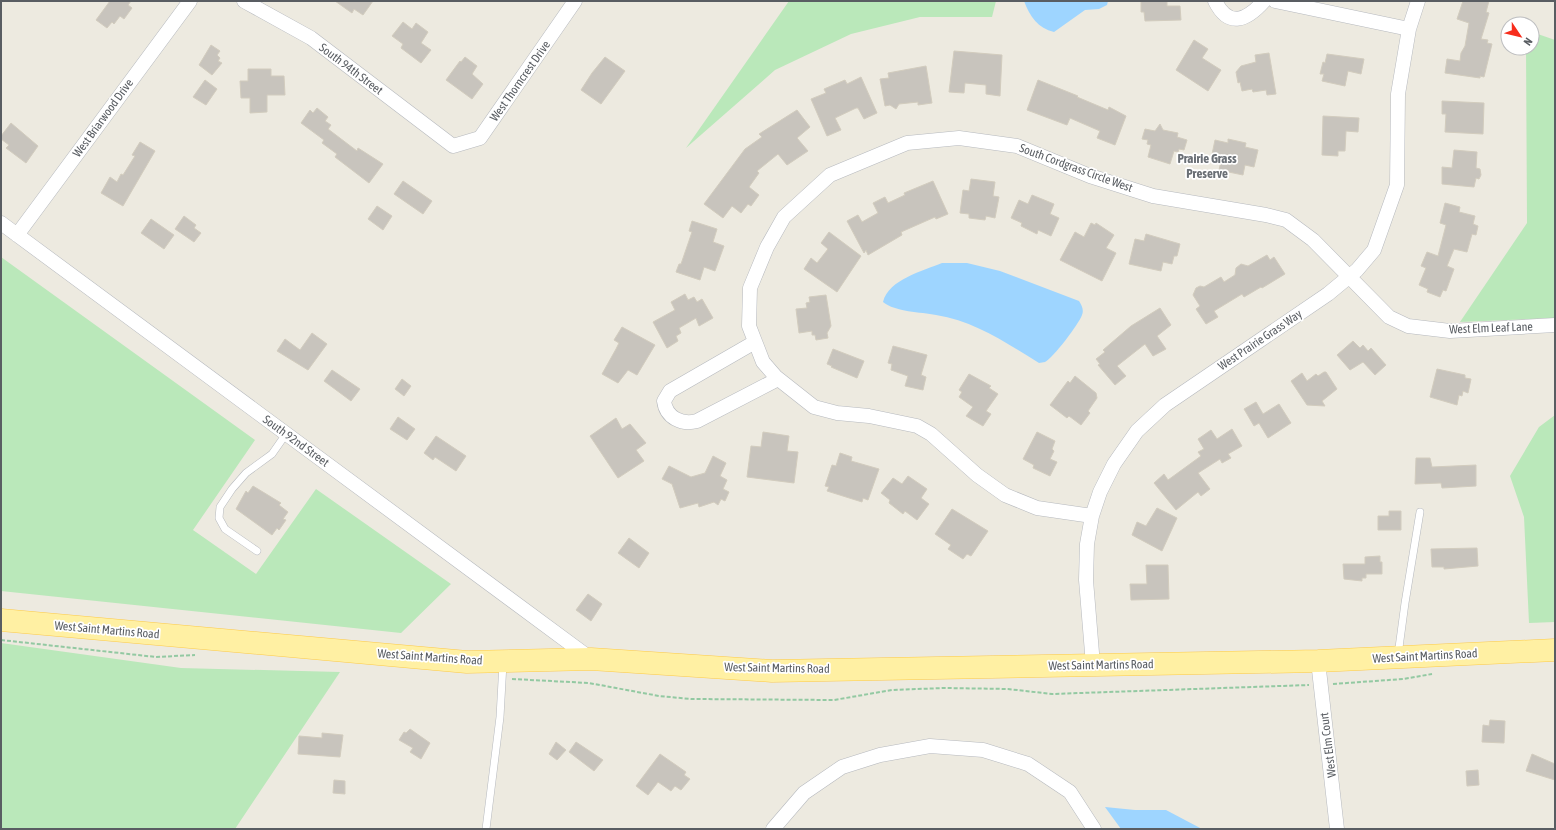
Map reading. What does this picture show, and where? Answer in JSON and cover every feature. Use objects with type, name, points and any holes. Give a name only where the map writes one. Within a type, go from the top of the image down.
[{"type":"main road","name":"West Saint Martins Road","points":[[1,620],[467,662],[591,659],[772,671],[1318,661],[1555,650]]},
{"type":"street","name":"West Briarwood Drive","points":[[17,234],[190,1]]},
{"type":"street","name":"South 94th Street","points":[[244,1],[311,38],[453,146]]},
{"type":"street","name":"West Thorncrest Drive","points":[[453,146],[480,138],[575,1]]},
{"type":"street","points":[[1215,1],[1222,11],[1229,17],[1242,19],[1249,16],[1264,1]]},
{"type":"street","points":[[1274,1],[1409,29]]},
{"type":"street","name":"West Prairie Grass Way","points":[[1093,665],[1086,580],[1087,544],[1092,516],[1100,492],[1114,464],[1137,431],[1165,405],[1328,294],[1350,276],[1374,250],[1397,185],[1398,94],[1409,29],[1418,1]]},
{"type":"street","name":"South Cordgrass Circle West","points":[[755,342],[749,326],[750,288],[767,247],[784,217],[830,175],[907,143],[959,138],[1017,146],[1090,176],[1153,196],[1266,215],[1286,220],[1313,240],[1350,276]]},
{"type":"street","name":"South 92nd Street","points":[[1,223],[591,659]]},
{"type":"street","name":"West Elm Leaf Lane","points":[[1350,276],[1389,317],[1408,326],[1450,331],[1555,325]]},
{"type":"street","points":[[778,379],[697,421],[688,423],[680,422],[668,412],[664,401],[670,390],[755,342],[763,362],[778,379],[814,407],[837,413],[869,416],[921,429],[931,434],[977,475],[1005,495],[1037,508],[1092,516]]},
{"type":"street","name":"West Elm Court","points":[[1318,661],[1337,829]]},
{"type":"street","points":[[773,829],[804,793],[842,767],[880,755],[930,746],[983,750],[1028,764],[1070,792],[1094,829]]},
{"type":"lane","points":[[258,551],[225,529],[220,518],[220,507],[232,489],[246,473],[272,454],[286,434]]},
{"type":"lane","points":[[1398,657],[1420,512]]},
{"type":"lane","points":[[486,829],[499,724],[503,661]]},
{"type":"green space","points":[[789,1],[996,1],[992,17],[920,17],[851,34],[775,70],[686,148]]},
{"type":"green space","points":[[1540,35],[1555,40],[1555,318],[1460,322],[1527,223],[1526,56],[1540,56]]},
{"type":"green space","points":[[1,257],[255,440],[193,530],[256,574],[316,489],[451,584],[401,633],[1,591]]},
{"type":"green space","points":[[1555,415],[1555,622],[1529,623],[1524,517],[1510,476],[1539,427]]},
{"type":"green space","points":[[1,643],[181,668],[340,672],[235,829],[1,829]]},
{"type":"water","points":[[1024,1],[1108,1],[1107,5],[1099,9],[1085,10],[1054,32],[1043,28],[1035,21]]},
{"type":"water","points":[[942,263],[967,263],[1000,271],[1079,301],[1083,311],[1082,315],[1071,333],[1054,354],[1045,362],[1039,363],[990,334],[964,322],[936,315],[901,310],[883,302],[886,294],[899,282]]},
{"type":"water","points":[[1105,807],[1135,810],[1166,810],[1202,829],[1121,829]]},
{"type":"building","points":[[110,1],[131,1],[128,5],[132,8],[124,19],[120,16],[114,24],[112,22],[107,28],[96,20]]},
{"type":"building","points":[[335,1],[373,1],[363,15],[354,9],[352,13]]},
{"type":"building","points":[[1141,1],[1167,1],[1167,6],[1180,6],[1181,20],[1145,21],[1144,12],[1141,12]]},
{"type":"building","points":[[1463,1],[1489,1],[1486,12],[1489,13],[1481,39],[1488,40],[1487,43],[1492,44],[1484,77],[1480,76],[1480,78],[1445,73],[1447,59],[1460,61],[1461,53],[1465,46],[1469,23],[1457,19]]},
{"type":"building","points":[[403,22],[412,29],[416,23],[428,32],[421,43],[431,50],[421,63],[401,48],[403,44],[392,36]]},
{"type":"building","points":[[1194,40],[1208,49],[1202,58],[1221,70],[1208,91],[1176,70]]},
{"type":"building","points":[[211,45],[220,51],[217,55],[220,58],[218,61],[222,63],[212,75],[199,65]]},
{"type":"building","points":[[954,51],[1002,55],[1000,96],[986,94],[986,85],[965,83],[964,93],[949,92]]},
{"type":"building","points":[[1269,53],[1276,94],[1267,95],[1266,90],[1253,92],[1252,89],[1242,91],[1240,82],[1238,83],[1236,72],[1241,66],[1256,62],[1255,55]]},
{"type":"building","points":[[1327,54],[1364,59],[1361,74],[1348,71],[1345,86],[1322,81],[1324,74],[1320,74]]},
{"type":"building","points":[[465,57],[477,66],[472,74],[483,84],[472,99],[446,80],[460,61],[461,62]]},
{"type":"building","points":[[605,57],[625,71],[601,104],[581,90]]},
{"type":"building","points":[[926,66],[932,103],[918,105],[918,102],[899,104],[896,109],[890,105],[885,106],[880,79],[889,78],[888,73]]},
{"type":"building","points":[[248,69],[271,69],[271,76],[284,76],[285,95],[267,95],[267,112],[250,113],[250,98],[241,98],[240,81],[248,81]]},
{"type":"building","points":[[861,77],[877,113],[864,119],[858,108],[856,108],[835,118],[841,130],[827,136],[811,99],[826,93],[824,89],[845,80],[847,84]]},
{"type":"building","points":[[205,80],[217,89],[206,105],[193,97]]},
{"type":"building","points":[[1038,80],[1108,110],[1109,107],[1126,116],[1115,145],[1097,138],[1100,131],[1070,118],[1067,125],[1027,110]]},
{"type":"building","points":[[1442,101],[1484,103],[1483,134],[1445,132],[1446,114],[1442,114]]},
{"type":"building","points":[[317,108],[328,117],[325,121],[331,125],[328,129],[357,151],[358,148],[383,164],[369,183],[335,157],[337,154],[322,143],[324,140],[301,123],[310,110],[313,113]]},
{"type":"building","points":[[797,110],[810,127],[797,138],[808,151],[787,165],[778,154],[757,171],[759,173],[749,187],[759,195],[751,206],[748,204],[741,213],[732,206],[723,218],[704,204],[745,149],[762,137],[759,134]]},
{"type":"building","points":[[1323,116],[1359,118],[1358,132],[1346,131],[1345,151],[1338,151],[1338,156],[1322,155]]},
{"type":"building","points":[[11,123],[38,146],[26,163],[6,148],[9,145],[1,139],[1,136]]},
{"type":"building","points":[[1160,124],[1163,130],[1178,133],[1177,137],[1187,140],[1184,150],[1179,149],[1178,152],[1174,151],[1170,164],[1148,157],[1151,145],[1147,144],[1148,140],[1142,139],[1145,129],[1155,131]]},
{"type":"building","points":[[1228,139],[1246,143],[1245,147],[1258,150],[1254,167],[1245,165],[1243,175],[1219,170],[1221,161],[1211,159],[1215,140],[1228,143]]},
{"type":"building","points":[[140,142],[155,151],[123,206],[101,193],[110,177],[117,182],[121,174],[123,175],[135,156],[132,155]]},
{"type":"building","points":[[1454,150],[1477,152],[1476,168],[1480,169],[1481,175],[1479,179],[1476,178],[1474,187],[1442,184],[1442,167],[1452,168]]},
{"type":"building","points":[[971,179],[995,182],[993,196],[999,197],[995,218],[986,216],[985,220],[969,218],[969,214],[960,213],[963,190],[969,191]]},
{"type":"building","points":[[403,181],[432,201],[423,214],[394,194]]},
{"type":"building","points":[[933,181],[948,214],[936,219],[935,217],[901,232],[902,235],[868,255],[866,250],[864,253],[847,221],[858,215],[862,222],[878,213],[873,203],[885,197],[888,203],[905,195],[904,193]]},
{"type":"building","points":[[1032,195],[1054,204],[1050,214],[1059,218],[1051,236],[1038,230],[1037,234],[1021,226],[1022,223],[1011,218],[1019,200],[1028,204]]},
{"type":"building","points":[[1445,203],[1460,207],[1459,212],[1475,216],[1473,224],[1478,226],[1476,235],[1472,234],[1467,252],[1454,249],[1447,266],[1454,269],[1446,291],[1443,290],[1440,297],[1427,292],[1428,289],[1419,285],[1426,268],[1421,266],[1427,252],[1438,256],[1446,225],[1440,223]]},
{"type":"building","points":[[377,206],[392,216],[383,230],[368,219]]},
{"type":"building","points":[[184,216],[196,225],[194,228],[201,233],[194,242],[175,229]]},
{"type":"building","points":[[151,219],[174,235],[164,249],[141,233]]},
{"type":"building","points":[[692,221],[717,229],[713,242],[724,246],[715,271],[704,267],[700,280],[676,272],[679,264],[681,264],[692,232],[689,231]]},
{"type":"building","points":[[1091,223],[1095,225],[1096,223],[1114,235],[1106,248],[1116,253],[1102,281],[1060,260],[1075,232],[1084,237]]},
{"type":"building","points":[[829,232],[861,256],[837,292],[804,269],[811,258],[817,263],[828,249],[821,243]]},
{"type":"building","points":[[1146,234],[1180,244],[1177,256],[1174,256],[1172,264],[1163,262],[1161,271],[1129,264],[1135,239],[1144,241]]},
{"type":"building","points":[[1267,255],[1270,260],[1274,257],[1285,274],[1244,297],[1242,294],[1214,311],[1218,317],[1206,324],[1196,309],[1200,306],[1193,295],[1196,288],[1200,286],[1204,287],[1221,277],[1224,282],[1235,275],[1236,268],[1241,264],[1248,266]]},
{"type":"building","points":[[685,294],[688,300],[694,297],[697,302],[702,299],[713,318],[699,326],[696,318],[679,328],[681,333],[676,336],[678,341],[667,348],[653,322],[675,310],[671,302]]},
{"type":"building","points":[[826,295],[831,326],[827,333],[828,338],[816,340],[815,335],[812,335],[812,331],[799,333],[796,309],[807,308],[806,303],[810,302],[809,297]]},
{"type":"building","points":[[1160,308],[1171,325],[1157,336],[1166,349],[1153,356],[1145,344],[1117,366],[1126,376],[1115,385],[1098,365],[1100,364],[1096,359],[1105,352],[1103,350],[1131,326]]},
{"type":"building","points":[[622,327],[655,345],[637,375],[628,370],[618,383],[602,374],[619,343],[614,340]]},
{"type":"building","points":[[312,333],[327,344],[308,370],[277,351],[285,339],[300,350]]},
{"type":"building","points":[[1353,341],[1360,348],[1363,345],[1368,351],[1371,348],[1386,365],[1375,375],[1363,362],[1350,370],[1337,355]]},
{"type":"building","points":[[893,346],[927,355],[921,375],[926,377],[923,390],[905,386],[908,376],[891,370],[892,364],[888,363]]},
{"type":"building","points":[[833,349],[864,361],[857,378],[827,364]]},
{"type":"building","points":[[1437,369],[1465,375],[1465,378],[1471,379],[1468,393],[1463,391],[1462,396],[1459,395],[1457,405],[1430,397]]},
{"type":"building","points":[[332,370],[360,389],[351,401],[324,381]]},
{"type":"building","points":[[1326,372],[1337,389],[1322,401],[1325,406],[1307,405],[1291,381],[1302,373],[1307,381],[1316,374],[1318,376]]},
{"type":"building","points":[[969,374],[991,386],[989,388],[998,394],[986,411],[991,414],[983,426],[966,416],[973,407],[959,397],[962,392],[959,390]]},
{"type":"building","points":[[1075,376],[1096,393],[1097,398],[1088,411],[1090,413],[1081,425],[1069,416],[1067,418],[1050,405],[1068,381],[1070,383]]},
{"type":"building","points":[[402,379],[411,386],[404,396],[395,389]]},
{"type":"building","points":[[1256,402],[1263,414],[1279,404],[1291,423],[1268,438],[1259,423],[1254,426],[1244,409]]},
{"type":"building","points":[[398,417],[415,429],[407,440],[390,429]]},
{"type":"building","points":[[616,418],[622,429],[630,424],[646,443],[636,450],[644,461],[618,478],[590,436]]},
{"type":"building","points":[[1232,429],[1242,446],[1228,454],[1231,458],[1222,463],[1220,459],[1198,473],[1210,489],[1201,496],[1198,492],[1176,510],[1154,483],[1164,474],[1168,480],[1201,456],[1198,452],[1204,449],[1198,439],[1211,430],[1217,439]]},
{"type":"building","points":[[763,432],[789,436],[787,451],[798,452],[794,483],[747,477],[751,446],[761,447]]},
{"type":"building","points":[[1037,432],[1055,441],[1052,449],[1054,451],[1050,459],[1057,462],[1050,476],[1033,468],[1034,465],[1023,459]]},
{"type":"building","points":[[436,436],[466,456],[456,471],[435,457],[433,460],[424,453]]},
{"type":"building","points":[[840,453],[852,457],[851,461],[879,469],[868,500],[863,498],[862,502],[827,491],[829,487],[825,486],[832,465],[836,466]]},
{"type":"building","points":[[713,456],[726,463],[720,476],[727,480],[723,489],[729,492],[725,501],[721,499],[718,505],[714,502],[699,507],[698,503],[680,508],[672,484],[662,479],[669,466],[691,477],[705,473]]},
{"type":"building","points":[[1416,458],[1430,458],[1432,467],[1476,465],[1476,486],[1442,488],[1441,483],[1415,484]]},
{"type":"building","points":[[908,476],[927,489],[921,498],[929,504],[917,520],[905,511],[903,514],[889,503],[890,500],[881,493],[893,478],[902,484]]},
{"type":"building","points":[[253,486],[281,503],[279,505],[288,512],[283,519],[286,520],[279,530],[277,528],[272,535],[236,509],[246,491],[248,493]]},
{"type":"building","points":[[1157,508],[1177,518],[1162,551],[1132,535],[1137,522],[1146,526]]},
{"type":"building","points":[[952,509],[988,531],[971,556],[967,554],[963,559],[948,549],[951,545],[935,534]]},
{"type":"building","points":[[1389,511],[1401,511],[1401,530],[1378,530],[1378,516],[1389,516]]},
{"type":"building","points":[[629,538],[649,553],[639,568],[618,553]]},
{"type":"building","points":[[1477,548],[1478,566],[1444,569],[1444,567],[1432,567],[1431,549]]},
{"type":"building","points":[[1380,556],[1380,562],[1382,562],[1382,574],[1366,574],[1366,578],[1362,578],[1362,581],[1344,579],[1343,564],[1365,564],[1365,557]]},
{"type":"building","points":[[1146,565],[1168,565],[1169,599],[1131,600],[1130,584],[1147,584]]},
{"type":"building","points":[[588,594],[602,604],[591,621],[576,610]]},
{"type":"building","points":[[1490,720],[1505,721],[1504,743],[1482,742],[1483,725],[1489,726]]},
{"type":"building","points":[[410,729],[430,743],[421,759],[410,752],[413,748],[399,740],[404,732],[406,733]]},
{"type":"building","points":[[322,733],[343,735],[340,757],[298,754],[299,736],[322,738]]},
{"type":"building","points":[[556,742],[566,750],[557,760],[549,754]]},
{"type":"building","points":[[576,742],[603,760],[594,771],[569,752]]},
{"type":"building","points":[[660,754],[686,772],[684,775],[690,779],[681,790],[675,786],[671,791],[658,782],[648,795],[636,786]]},
{"type":"building","points":[[1532,754],[1555,764],[1555,780],[1526,771]]},
{"type":"building","points":[[1478,770],[1479,785],[1467,786],[1466,771]]},
{"type":"building","points":[[334,780],[345,781],[345,794],[333,793]]},
{"type":"district","name":"Prairie Grass Preserve","points":[[1207,166]]}]
